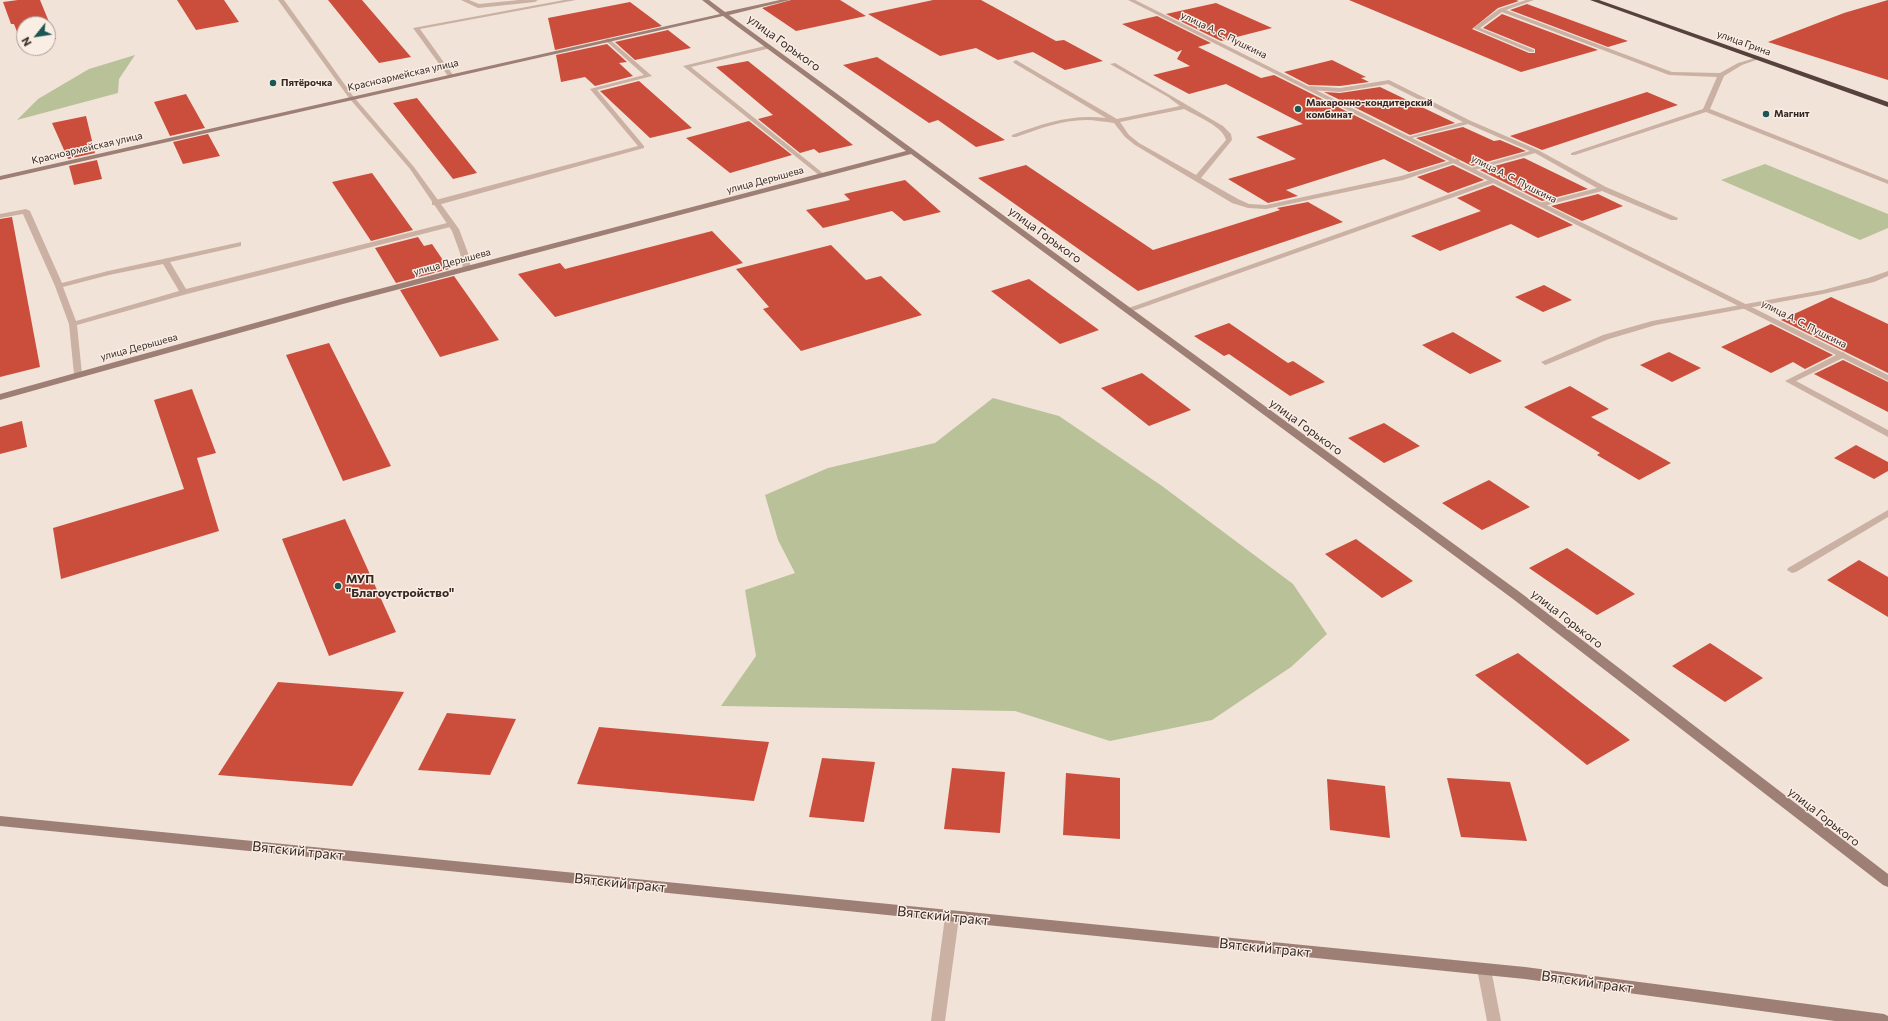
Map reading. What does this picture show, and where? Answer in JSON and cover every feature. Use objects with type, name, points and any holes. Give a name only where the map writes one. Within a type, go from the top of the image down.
[{"type":"highway","name":"улица Грина","points":[[1593,0],[1888,105]]},
{"type":"street","points":[[281,0],[352,97],[412,168],[456,231],[464,253],[467,268]]},
{"type":"street","points":[[464,0],[478,6],[538,0]]},
{"type":"street","points":[[450,75],[416,28],[572,0]]},
{"type":"street","name":"улица Горького","points":[[704,0],[1517,596],[1888,881]]},
{"type":"street","name":"Красноармейская улица","points":[[0,178],[352,97],[787,0]]},
{"type":"street","name":"улица А. С. Пушкина","points":[[1131,0],[1473,169],[1888,378]]},
{"type":"street","points":[[1530,0],[1501,10],[1476,28],[1532,51]]},
{"type":"street","points":[[1501,10],[1671,74],[1721,75],[1740,64],[1757,58]]},
{"type":"street","points":[[435,203],[642,147],[593,89],[649,76],[608,40]]},
{"type":"street","points":[[769,47],[686,66],[822,175]]},
{"type":"street","points":[[1016,62],[1116,121],[1127,136],[1137,144],[1235,201],[1248,206],[1266,207],[1403,178],[1457,162]]},
{"type":"street","points":[[1113,64],[1221,127],[1228,134],[1229,140],[1197,179]]},
{"type":"street","points":[[1706,110],[1721,75]]},
{"type":"street","points":[[1310,88],[1340,90],[1389,82],[1469,122],[1536,151],[1603,189],[1674,218]]},
{"type":"street","points":[[1014,136],[1048,124],[1073,119],[1087,118],[1116,121],[1185,107]]},
{"type":"street","points":[[1573,154],[1706,110],[1888,182]]},
{"type":"street","points":[[1410,138],[1469,122]]},
{"type":"street","points":[[1473,169],[1536,151]]},
{"type":"street","name":"улица Дерышева","points":[[0,397],[78,374],[467,268],[911,152]]},
{"type":"street","points":[[1127,310],[1495,181]]},
{"type":"street","points":[[1543,205],[1603,189]]},
{"type":"street","points":[[0,216],[26,210],[59,286],[73,324],[78,374]]},
{"type":"street","points":[[73,324],[184,292],[451,224]]},
{"type":"street","points":[[59,286],[108,273],[238,244]]},
{"type":"street","points":[[165,261],[184,292]]},
{"type":"street","points":[[1545,362],[1606,337],[1648,325],[1748,307],[1871,280],[1888,273]]},
{"type":"street","points":[[1842,355],[1789,381],[1888,434]]},
{"type":"street","points":[[1792,570],[1888,513]]},
{"type":"street","name":"Вятский тракт","points":[[0,821],[1484,969],[1884,1021]]},
{"type":"street","points":[[938,1021],[952,917]]},
{"type":"street","points":[[1484,969],[1494,1021]]},
{"type":"green space","points":[[135,55],[119,79],[118,93],[17,120],[38,99],[89,69]]},
{"type":"green space","points":[[1765,164],[1888,214],[1888,228],[1860,240],[1721,180]]},
{"type":"green space","points":[[993,398],[1059,416],[1162,486],[1293,584],[1327,634],[1291,667],[1212,720],[1110,741],[1015,711],[721,706],[756,656],[745,590],[795,573],[778,540],[765,495],[828,468],[935,443]]},
{"type":"building","points":[[40,0],[47,16],[16,16],[16,29],[14,24],[11,24],[3,2]]},
{"type":"building","points":[[177,0],[224,0],[239,22],[196,30]]},
{"type":"building","points":[[328,0],[362,0],[411,57],[379,63]]},
{"type":"building","points":[[791,0],[840,0],[866,16],[796,31],[762,8]]},
{"type":"building","points":[[933,0],[981,0],[1056,41],[1064,40],[1103,61],[1065,70],[1033,52],[998,60],[976,48],[940,56],[868,14]]},
{"type":"building","points":[[1349,0],[1516,0],[1519,1],[1498,8],[1472,29],[1529,53],[1535,53],[1535,49],[1483,28],[1502,14],[1598,50],[1521,72]]},
{"type":"building","points":[[1888,0],[1888,80],[1768,42],[1844,13]]},
{"type":"building","points":[[630,2],[662,26],[555,50],[548,18]]},
{"type":"building","points":[[1216,3],[1272,28],[1221,41],[1166,14]]},
{"type":"building","points":[[1527,4],[1628,41],[1608,47],[1510,10]]},
{"type":"building","name":"Макаронно-кондитерский комбинат","points":[[1157,16],[1211,43],[1198,47],[1261,78],[1274,75],[1446,161],[1409,172],[1384,159],[1286,190],[1298,196],[1268,203],[1228,179],[1296,159],[1256,137],[1303,124],[1226,84],[1189,94],[1153,75],[1190,66],[1177,59],[1182,50],[1177,52],[1122,24]]},
{"type":"building","points":[[668,30],[691,48],[635,60],[615,42]]},
{"type":"building","points":[[607,44],[627,62],[619,63],[633,76],[595,86],[585,77],[561,82],[556,55]]},
{"type":"building","points":[[877,57],[1005,140],[976,147],[938,120],[929,123],[843,65]]},
{"type":"building","points":[[1332,60],[1366,77],[1361,78],[1369,82],[1340,86],[1309,85],[1284,72]]},
{"type":"building","points":[[748,61],[853,145],[819,153],[814,149],[800,153],[758,119],[773,115],[716,67]]},
{"type":"building","points":[[639,81],[692,128],[650,138],[600,91]]},
{"type":"building","points":[[1380,87],[1455,123],[1410,135],[1324,92],[1340,93]]},
{"type":"building","points":[[1647,92],[1678,105],[1542,150],[1510,136]]},
{"type":"building","points":[[186,94],[205,128],[170,136],[154,102]]},
{"type":"building","points":[[417,98],[477,173],[453,179],[393,103]]},
{"type":"building","points":[[86,116],[95,153],[68,159],[52,123]]},
{"type":"building","points":[[749,121],[792,155],[730,173],[686,138]]},
{"type":"building","points":[[1463,127],[1494,141],[1500,140],[1526,151],[1472,166],[1416,138]]},
{"type":"building","points":[[208,134],[220,156],[183,164],[173,142]]},
{"type":"building","points":[[1524,158],[1588,189],[1542,201],[1480,170]]},
{"type":"building","points":[[97,160],[102,179],[74,185],[69,166]]},
{"type":"building","points":[[1026,165],[1153,250],[1280,210],[1277,208],[1308,202],[1343,222],[1138,291],[978,178]]},
{"type":"building","points":[[1453,165],[1484,180],[1448,193],[1417,177]]},
{"type":"building","points":[[372,173],[413,230],[371,241],[332,182]]},
{"type":"building","points":[[905,180],[941,212],[904,221],[892,211],[823,228],[806,210],[850,200],[844,194]]},
{"type":"building","points":[[1493,185],[1573,225],[1538,238],[1511,224],[1440,251],[1411,236],[1481,211],[1457,198]]},
{"type":"building","points":[[1598,194],[1623,206],[1582,221],[1551,206]]},
{"type":"building","points":[[12,217],[40,367],[0,377],[0,219]]},
{"type":"building","points":[[712,231],[743,263],[555,317],[518,274],[560,263],[565,269]]},
{"type":"building","points":[[418,237],[424,246],[432,244],[449,269],[396,283],[375,248]]},
{"type":"building","points":[[831,245],[866,280],[881,276],[922,315],[801,351],[763,309],[769,307],[736,269]]},
{"type":"building","points":[[454,276],[499,340],[440,357],[400,290]]},
{"type":"building","points":[[1029,279],[1099,330],[1060,344],[991,291]]},
{"type":"building","points":[[1544,285],[1572,300],[1543,312],[1515,297]]},
{"type":"building","points":[[1831,297],[1888,324],[1888,373],[1781,320]]},
{"type":"building","points":[[1229,323],[1288,363],[1293,361],[1325,382],[1290,396],[1229,354],[1224,356],[1194,336]]},
{"type":"building","points":[[1771,324],[1833,355],[1805,369],[1793,362],[1771,373],[1721,347]]},
{"type":"building","points":[[1453,332],[1502,361],[1470,374],[1422,345]]},
{"type":"building","points":[[329,343],[391,466],[343,481],[286,355]]},
{"type":"building","points":[[1669,352],[1701,368],[1672,382],[1640,365]]},
{"type":"building","points":[[1843,360],[1888,382],[1888,412],[1814,374]]},
{"type":"building","points":[[1142,373],[1191,410],[1149,426],[1101,388]]},
{"type":"building","points":[[1570,386],[1609,409],[1591,417],[1671,463],[1639,480],[1597,455],[1600,453],[1524,407]]},
{"type":"building","points":[[192,389],[216,453],[197,458],[219,531],[61,579],[53,528],[184,489],[154,400]]},
{"type":"building","points":[[22,421],[27,447],[0,454],[0,427]]},
{"type":"building","points":[[1384,423],[1420,446],[1384,463],[1348,438]]},
{"type":"building","points":[[1856,445],[1888,462],[1888,471],[1874,479],[1834,458]]},
{"type":"building","points":[[1489,480],[1530,507],[1482,530],[1442,503]]},
{"type":"building","name":"МУП \"Благоустройство\"","points":[[345,519],[396,632],[329,656],[282,539]]},
{"type":"building","points":[[1356,539],[1413,581],[1382,598],[1325,554]]},
{"type":"building","points":[[1567,548],[1635,594],[1597,615],[1529,568]]},
{"type":"building","points":[[1859,560],[1888,577],[1888,617],[1827,580]]},
{"type":"building","points":[[1710,643],[1763,678],[1725,702],[1672,666]]},
{"type":"building","points":[[1518,653],[1630,740],[1587,765],[1475,675]]},
{"type":"building","points":[[278,682],[404,692],[352,786],[218,775]]},
{"type":"building","points":[[447,713],[516,719],[490,775],[418,770]]},
{"type":"building","points":[[599,727],[769,742],[754,801],[577,784]]},
{"type":"building","points":[[822,758],[875,762],[864,822],[809,817]]},
{"type":"building","points":[[952,768],[1005,772],[1000,833],[944,829]]},
{"type":"building","points":[[1066,773],[1120,778],[1120,839],[1063,835]]},
{"type":"building","points":[[1447,778],[1510,782],[1527,841],[1461,837]]},
{"type":"building","points":[[1327,779],[1385,786],[1390,838],[1330,830]]},
{"type":"place","name":"Пятёрочка","points":[[273,83]]},
{"type":"place","name":"Макаронно-кондитерский комбинат","points":[[1298,109]]},
{"type":"place","name":"Магнит","points":[[1766,114]]},
{"type":"place","name":"МУП \"Благоустройство\"","points":[[338,586]]}]
